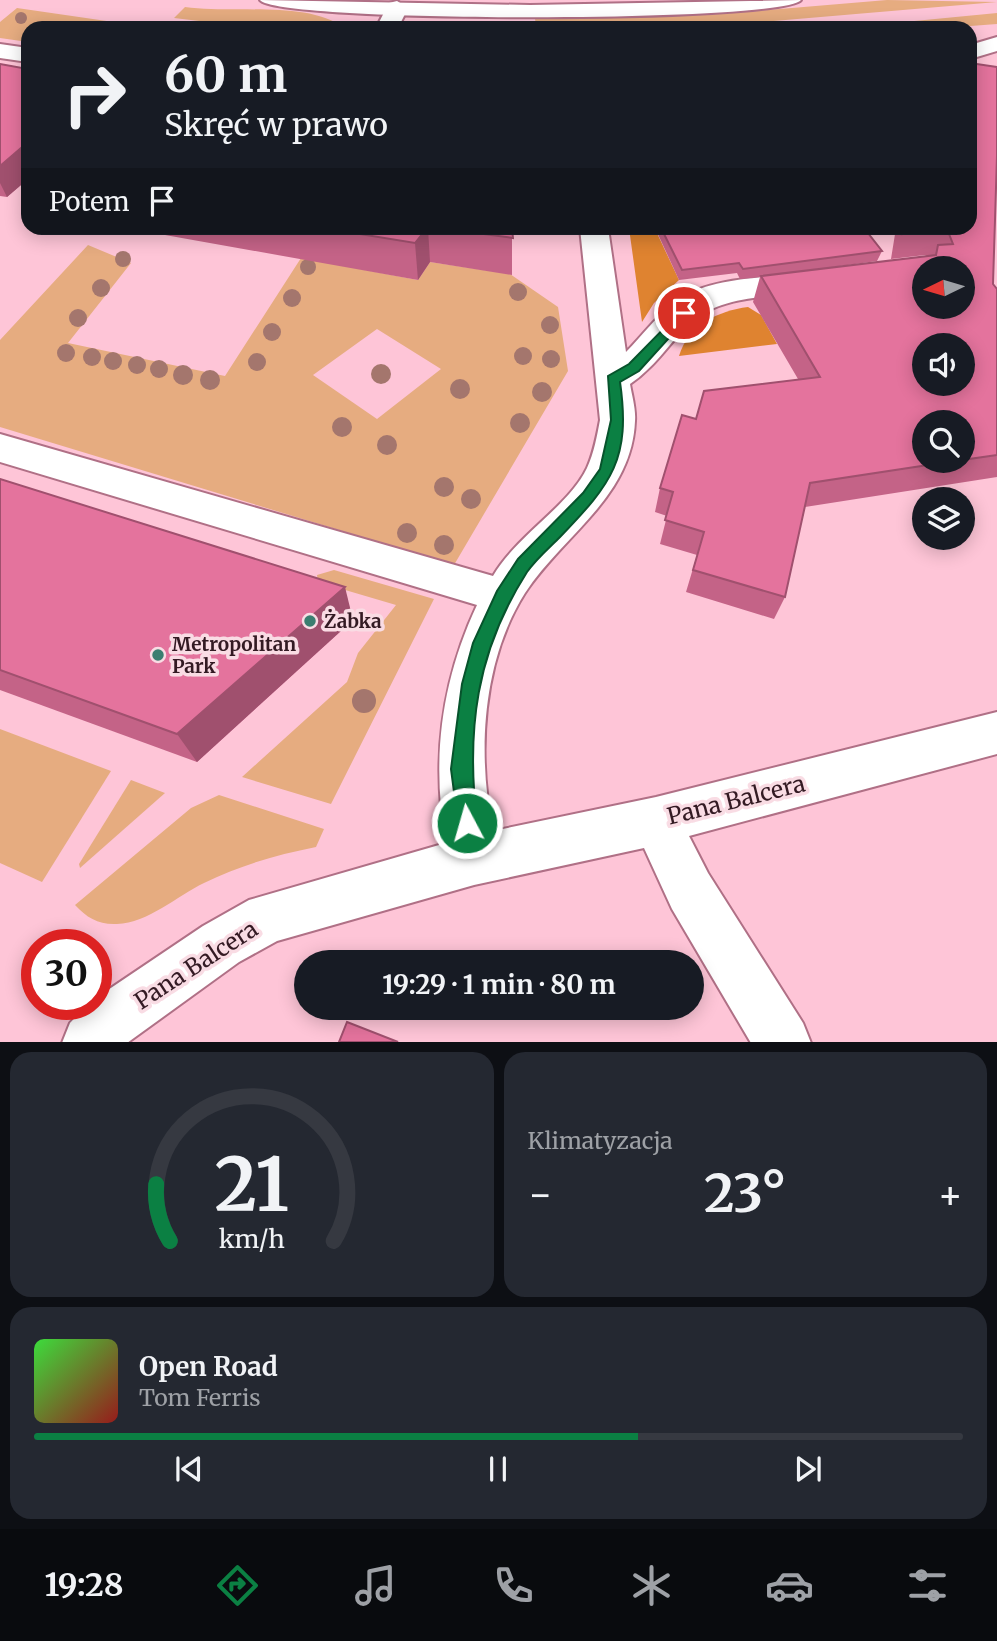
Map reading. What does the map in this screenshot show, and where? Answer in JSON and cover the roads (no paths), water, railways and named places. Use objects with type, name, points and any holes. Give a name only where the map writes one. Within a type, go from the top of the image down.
[{"type":"street","points":[[271,0],[392,18],[790,0]]},
{"type":"street","points":[[977,50],[997,44]]},
{"type":"street","points":[[0,51],[21,54]]},
{"type":"street","points":[[474,860],[461,769],[471,684],[481,643],[503,596],[524,563],[589,497],[608,470],[618,420],[595,235]]},
{"type":"street","points":[[613,379],[634,368],[671,324],[697,302],[754,289],[833,280]]},
{"type":"street","points":[[0,448],[503,596]]},
{"type":"street","name":"Pana Balcera","points":[[90,1042],[105,1026],[221,944],[267,918],[474,860],[656,821],[997,733]]},
{"type":"street","points":[[656,821],[690,891],[783,1042]]},
{"type":"place","name":"Żabka","points":[[310,621]]},
{"type":"place","name":"Metropolitan Park","points":[[158,655]]}]
